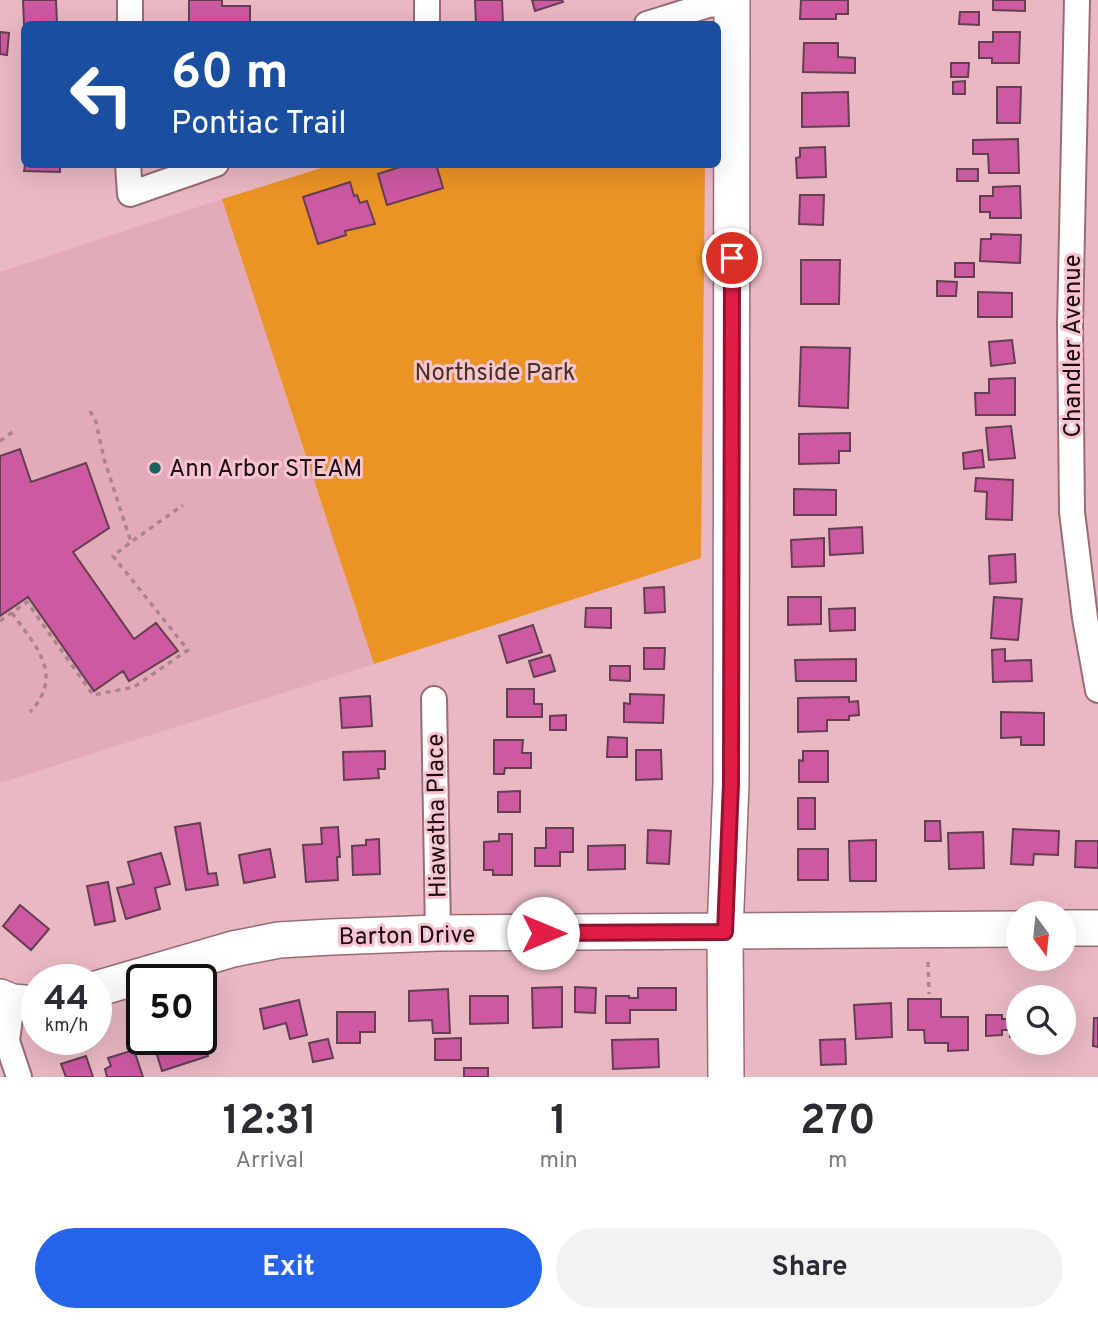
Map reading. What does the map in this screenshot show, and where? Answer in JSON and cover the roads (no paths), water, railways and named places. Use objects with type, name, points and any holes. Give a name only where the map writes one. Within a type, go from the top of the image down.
[{"type":"main road","points":[[726,1077],[725,932],[731,784],[732,1]]},
{"type":"main road","points":[[1076,928],[1098,928]]},
{"type":"main road","name":"Barton Drive","points":[[112,984],[200,957],[279,940],[438,933],[1006,929]]},
{"type":"street","points":[[130,0],[130,21]]},
{"type":"street","points":[[427,0],[427,21]]},
{"type":"street","name":"Chandler Avenue","points":[[1077,0],[1070,324],[1072,512],[1085,618],[1098,690]]},
{"type":"street","points":[[657,21],[708,5],[732,1]]},
{"type":"street","points":[[128,168],[130,194],[205,168]]},
{"type":"street","name":"Hiawatha Place","points":[[434,699],[438,933]]},
{"type":"street","points":[[16,1001],[7,1041],[19,1077]]},
{"type":"place","name":"Ann Arbor STEAM","points":[[155,468]]},
{"type":"park label","name":"Northside Park","points":[[495,372]]}]
